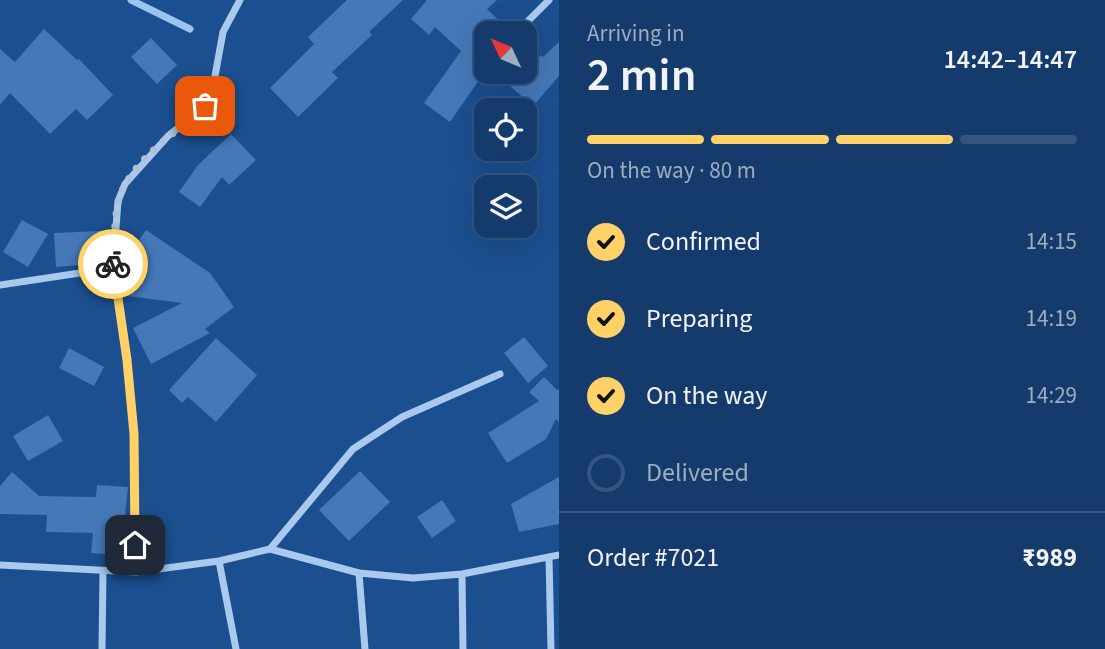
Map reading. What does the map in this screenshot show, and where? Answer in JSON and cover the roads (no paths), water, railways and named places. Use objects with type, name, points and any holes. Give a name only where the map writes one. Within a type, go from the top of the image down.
[{"type":"street","points":[[136,572],[134,434],[127,360],[113,268],[118,201],[125,184],[168,136],[211,98],[223,32],[240,0]]},
{"type":"street","points":[[528,21],[549,0]]},
{"type":"street","points":[[0,285],[113,268]]},
{"type":"street","points":[[270,549],[353,449],[402,417],[500,374]]},
{"type":"street","points":[[0,565],[136,572],[219,561],[270,549],[359,573],[413,578],[462,574],[559,555]]},
{"type":"street","points":[[549,557],[551,649]]},
{"type":"street","points":[[219,561],[236,649]]},
{"type":"street","points":[[102,649],[103,572]]},
{"type":"street","points":[[359,573],[365,649]]},
{"type":"street","points":[[462,574],[463,649]]},
{"type":"waterway","points":[[131,0],[190,29]]}]
